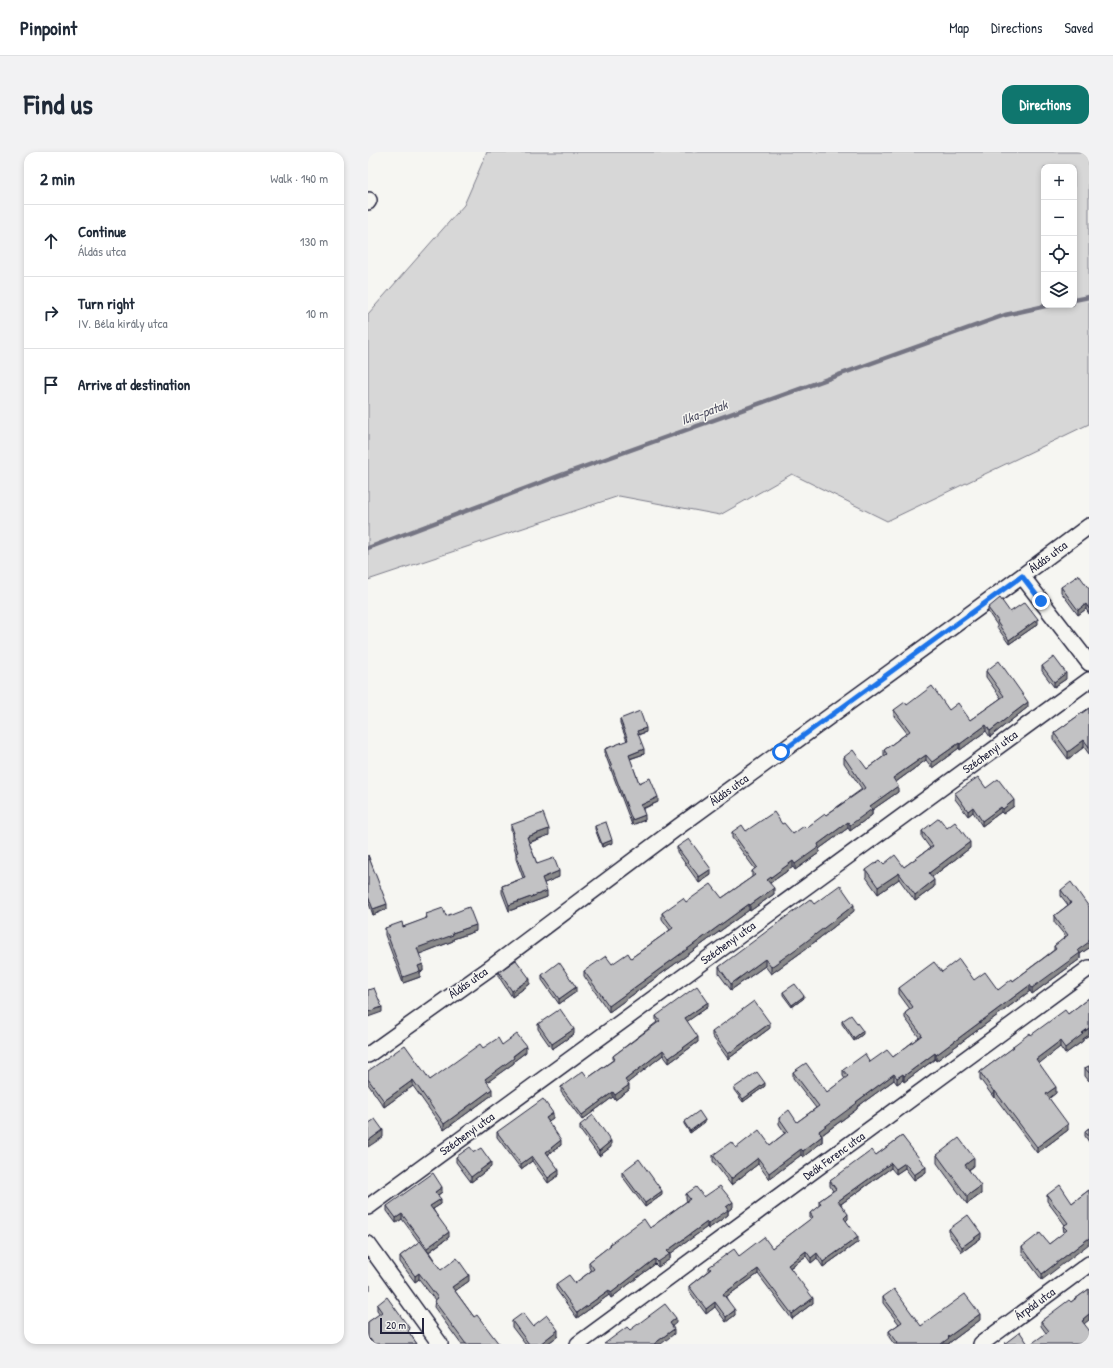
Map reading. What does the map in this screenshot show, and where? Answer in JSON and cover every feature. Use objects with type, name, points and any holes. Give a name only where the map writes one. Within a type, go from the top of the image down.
[{"type":"street","name":"Áldás utca","points":[[368,1055],[493,966],[678,827],[1089,526]]},
{"type":"street","points":[[1022,576],[1089,664]]},
{"type":"street","name":"Széchenyi utca","points":[[368,1207],[1089,680]]},
{"type":"street","name":"Deák Ferenc utca","points":[[578,1344],[1089,968]]},
{"type":"street","points":[[368,1244],[440,1344]]},
{"type":"street","name":"Árpád utca","points":[[981,1344],[1089,1264]]},
{"type":"shaded area","points":[[487,152],[1089,152],[1089,424],[887,521],[792,474],[720,515],[619,496],[368,580],[368,314],[464,205]]},
{"type":"building","points":[[1079,575],[1089,589],[1089,609],[1086,604],[1078,610],[1061,587]]},
{"type":"building","points":[[1000,598],[1010,612],[1025,602],[1038,619],[1009,640],[997,622],[998,621],[988,608]]},
{"type":"building","points":[[1054,657],[1066,673],[1054,682],[1042,666]]},
{"type":"building","points":[[999,661],[1028,702],[990,731],[986,725],[932,762],[926,755],[893,778],[898,786],[870,806],[872,809],[850,825],[848,822],[818,844],[819,847],[795,864],[793,861],[767,880],[774,888],[750,905],[749,904],[609,1006],[584,971],[606,956],[612,964],[628,953],[631,958],[673,928],[662,913],[683,898],[686,902],[711,884],[722,898],[755,875],[752,871],[757,867],[732,832],[742,825],[746,831],[774,812],[782,824],[784,823],[793,834],[804,826],[806,828],[865,788],[844,757],[853,750],[867,769],[887,754],[884,750],[910,731],[894,710],[905,702],[907,705],[932,686],[949,710],[958,703],[970,720],[1004,696],[986,671]]},
{"type":"building","points":[[1089,708],[1089,747],[1084,740],[1068,752],[1054,733]]},
{"type":"building","points":[[640,711],[646,728],[637,731],[644,749],[629,755],[639,783],[650,778],[658,797],[641,805],[645,815],[632,820],[605,749],[628,740],[620,719]]},
{"type":"building","points":[[978,777],[986,788],[998,779],[1014,800],[1003,809],[1001,807],[982,821],[973,807],[968,811],[955,793]]},
{"type":"building","points":[[543,813],[549,829],[527,837],[537,864],[554,858],[559,871],[542,878],[547,891],[509,905],[502,886],[525,878],[516,853],[518,852],[512,834],[514,833],[511,825]]},
{"type":"building","points":[[939,818],[947,828],[955,822],[970,842],[929,873],[934,880],[915,895],[899,873],[878,887],[866,870],[880,860],[884,864],[895,855],[904,867],[933,846],[922,831]]},
{"type":"building","points":[[606,822],[612,840],[602,844],[595,826]]},
{"type":"building","points":[[689,839],[711,869],[699,877],[677,847]]},
{"type":"building","points":[[368,855],[387,904],[373,909],[368,896]]},
{"type":"building","points":[[1071,882],[1089,907],[1089,942],[1078,950],[1080,953],[1032,988],[1030,985],[936,1055],[935,1053],[904,1076],[903,1074],[897,1078],[894,1074],[819,1131],[822,1136],[803,1151],[801,1149],[769,1173],[758,1158],[731,1179],[713,1155],[731,1142],[736,1148],[759,1130],[770,1145],[788,1131],[779,1118],[789,1110],[797,1122],[819,1106],[793,1072],[806,1063],[827,1092],[848,1076],[843,1070],[865,1054],[870,1062],[887,1050],[893,1057],[922,1035],[905,1013],[913,1007],[899,988],[934,962],[942,972],[959,959],[974,980],[985,972],[998,990],[1012,979],[1013,981],[1056,949],[1054,946],[1068,935],[1054,916],[1071,903],[1061,890]]},
{"type":"building","points":[[840,885],[854,905],[771,967],[765,959],[731,984],[719,967],[810,899],[814,904]]},
{"type":"building","points":[[469,907],[476,925],[452,933],[453,935],[417,948],[423,964],[418,966],[420,971],[403,977],[385,928],[402,922],[403,927],[427,918],[426,914],[443,908],[446,916]]},
{"type":"building","points":[[516,960],[530,979],[512,991],[499,972]]},
{"type":"building","points":[[559,962],[576,987],[559,999],[542,975]]},
{"type":"building","points":[[795,984],[804,996],[792,1005],[783,992]]},
{"type":"building","points":[[697,986],[708,1002],[685,1018],[698,1037],[669,1058],[663,1050],[625,1080],[629,1085],[615,1095],[613,1092],[582,1115],[561,1087],[583,1071],[588,1078],[615,1059],[613,1056],[660,1021],[656,1016]]},
{"type":"building","points":[[374,988],[382,1007],[368,1012],[368,990]]},
{"type":"building","points":[[1089,998],[1089,1028],[1065,1048],[1060,1041],[1036,1059],[1056,1087],[1046,1094],[1068,1124],[1037,1147],[980,1072],[1030,1033],[1031,1035],[1065,1010],[1068,1014]]},
{"type":"building","points":[[754,1001],[770,1023],[728,1054],[712,1032]]},
{"type":"building","points":[[560,1009],[574,1029],[552,1044],[538,1024]]},
{"type":"building","points":[[851,1015],[863,1031],[854,1038],[842,1021]]},
{"type":"building","points":[[517,1034],[526,1046],[513,1056],[514,1058],[485,1079],[492,1089],[444,1124],[413,1080],[384,1101],[368,1079],[368,1071],[405,1045],[430,1080],[480,1044],[483,1048],[498,1038],[502,1045]]},
{"type":"building","points":[[1089,1066],[1089,1073],[1085,1068]]},
{"type":"building","points":[[757,1072],[765,1083],[743,1099],[734,1088]]},
{"type":"building","points":[[543,1099],[553,1113],[546,1118],[561,1140],[546,1152],[559,1170],[548,1178],[532,1156],[521,1164],[497,1132]]},
{"type":"building","points":[[699,1111],[705,1120],[690,1131],[684,1122]]},
{"type":"building","points":[[593,1115],[611,1141],[599,1151],[580,1125]]},
{"type":"building","points":[[375,1119],[383,1130],[368,1141],[368,1124]]},
{"type":"building","points":[[1089,1128],[1089,1137],[1085,1131]]},
{"type":"building","points":[[902,1136],[926,1167],[914,1175],[905,1163],[896,1169],[891,1163],[838,1201],[848,1214],[844,1218],[858,1237],[823,1262],[817,1253],[811,1258],[806,1251],[788,1265],[813,1298],[792,1314],[758,1269],[723,1294],[735,1310],[726,1317],[715,1302],[706,1309],[689,1286],[711,1269],[709,1267],[734,1249],[739,1256],[764,1237],[772,1248],[813,1217],[810,1213],[821,1204],[819,1201],[836,1189],[830,1181],[872,1150],[876,1155]]},
{"type":"building","points":[[959,1138],[974,1158],[965,1165],[981,1186],[967,1196],[937,1155]]},
{"type":"building","points":[[470,1147],[474,1152],[481,1148],[491,1162],[471,1177],[456,1157]]},
{"type":"building","points":[[639,1159],[662,1191],[645,1203],[622,1172]]},
{"type":"building","points":[[433,1173],[442,1187],[435,1192],[441,1199],[430,1206],[449,1232],[427,1248],[402,1214],[396,1218],[387,1206]]},
{"type":"building","points":[[1060,1185],[1072,1203],[1089,1190],[1089,1238],[1042,1274],[1022,1247],[1040,1233],[1049,1244],[1067,1230],[1063,1226],[1068,1223],[1047,1195]]},
{"type":"building","points":[[720,1186],[733,1202],[726,1207],[728,1210],[708,1224],[707,1222],[667,1251],[670,1254],[658,1262],[655,1259],[611,1293],[609,1290],[577,1313],[556,1284],[569,1275],[575,1283],[594,1269],[589,1262],[611,1245],[610,1244],[644,1219],[650,1228],[690,1199],[686,1194],[696,1187],[704,1197]]},
{"type":"building","points":[[968,1215],[981,1233],[962,1247],[949,1229]]},
{"type":"building","points":[[420,1241],[441,1270],[457,1258],[469,1275],[452,1287],[474,1317],[477,1315],[499,1344],[466,1344],[434,1301],[438,1298],[419,1273],[415,1276],[400,1256]]},
{"type":"building","points":[[894,1289],[921,1326],[965,1294],[980,1314],[948,1337],[949,1338],[941,1344],[896,1344],[898,1343],[889,1331],[902,1322],[883,1297]]},
{"type":"building","points":[[1089,1289],[1089,1314],[1082,1321],[1089,1330],[1089,1344],[1031,1344],[1049,1331],[1041,1321],[1069,1300],[1071,1302]]},
{"type":"building","points":[[387,1297],[410,1329],[408,1331],[417,1344],[374,1344],[370,1339],[368,1340],[368,1322],[382,1312],[377,1305]]},
{"type":"building","points":[[665,1304],[676,1318],[670,1323],[674,1329],[654,1344],[604,1344],[627,1327],[630,1330]]},
{"type":"building","points":[[523,1313],[533,1326],[547,1315],[558,1330],[540,1344],[529,1344],[512,1321]]},
{"type":"building","points":[[1020,1332],[1028,1344],[1004,1344]]},
{"type":"waterway","name":"Ilka-patak","points":[[1077,299],[1089,297]]},
{"type":"waterway","name":"Ilka-patak","points":[[368,548],[561,475],[1005,315],[1041,307]]},
{"type":"route","points":[[781,752],[1022,576],[1041,601]]}]
